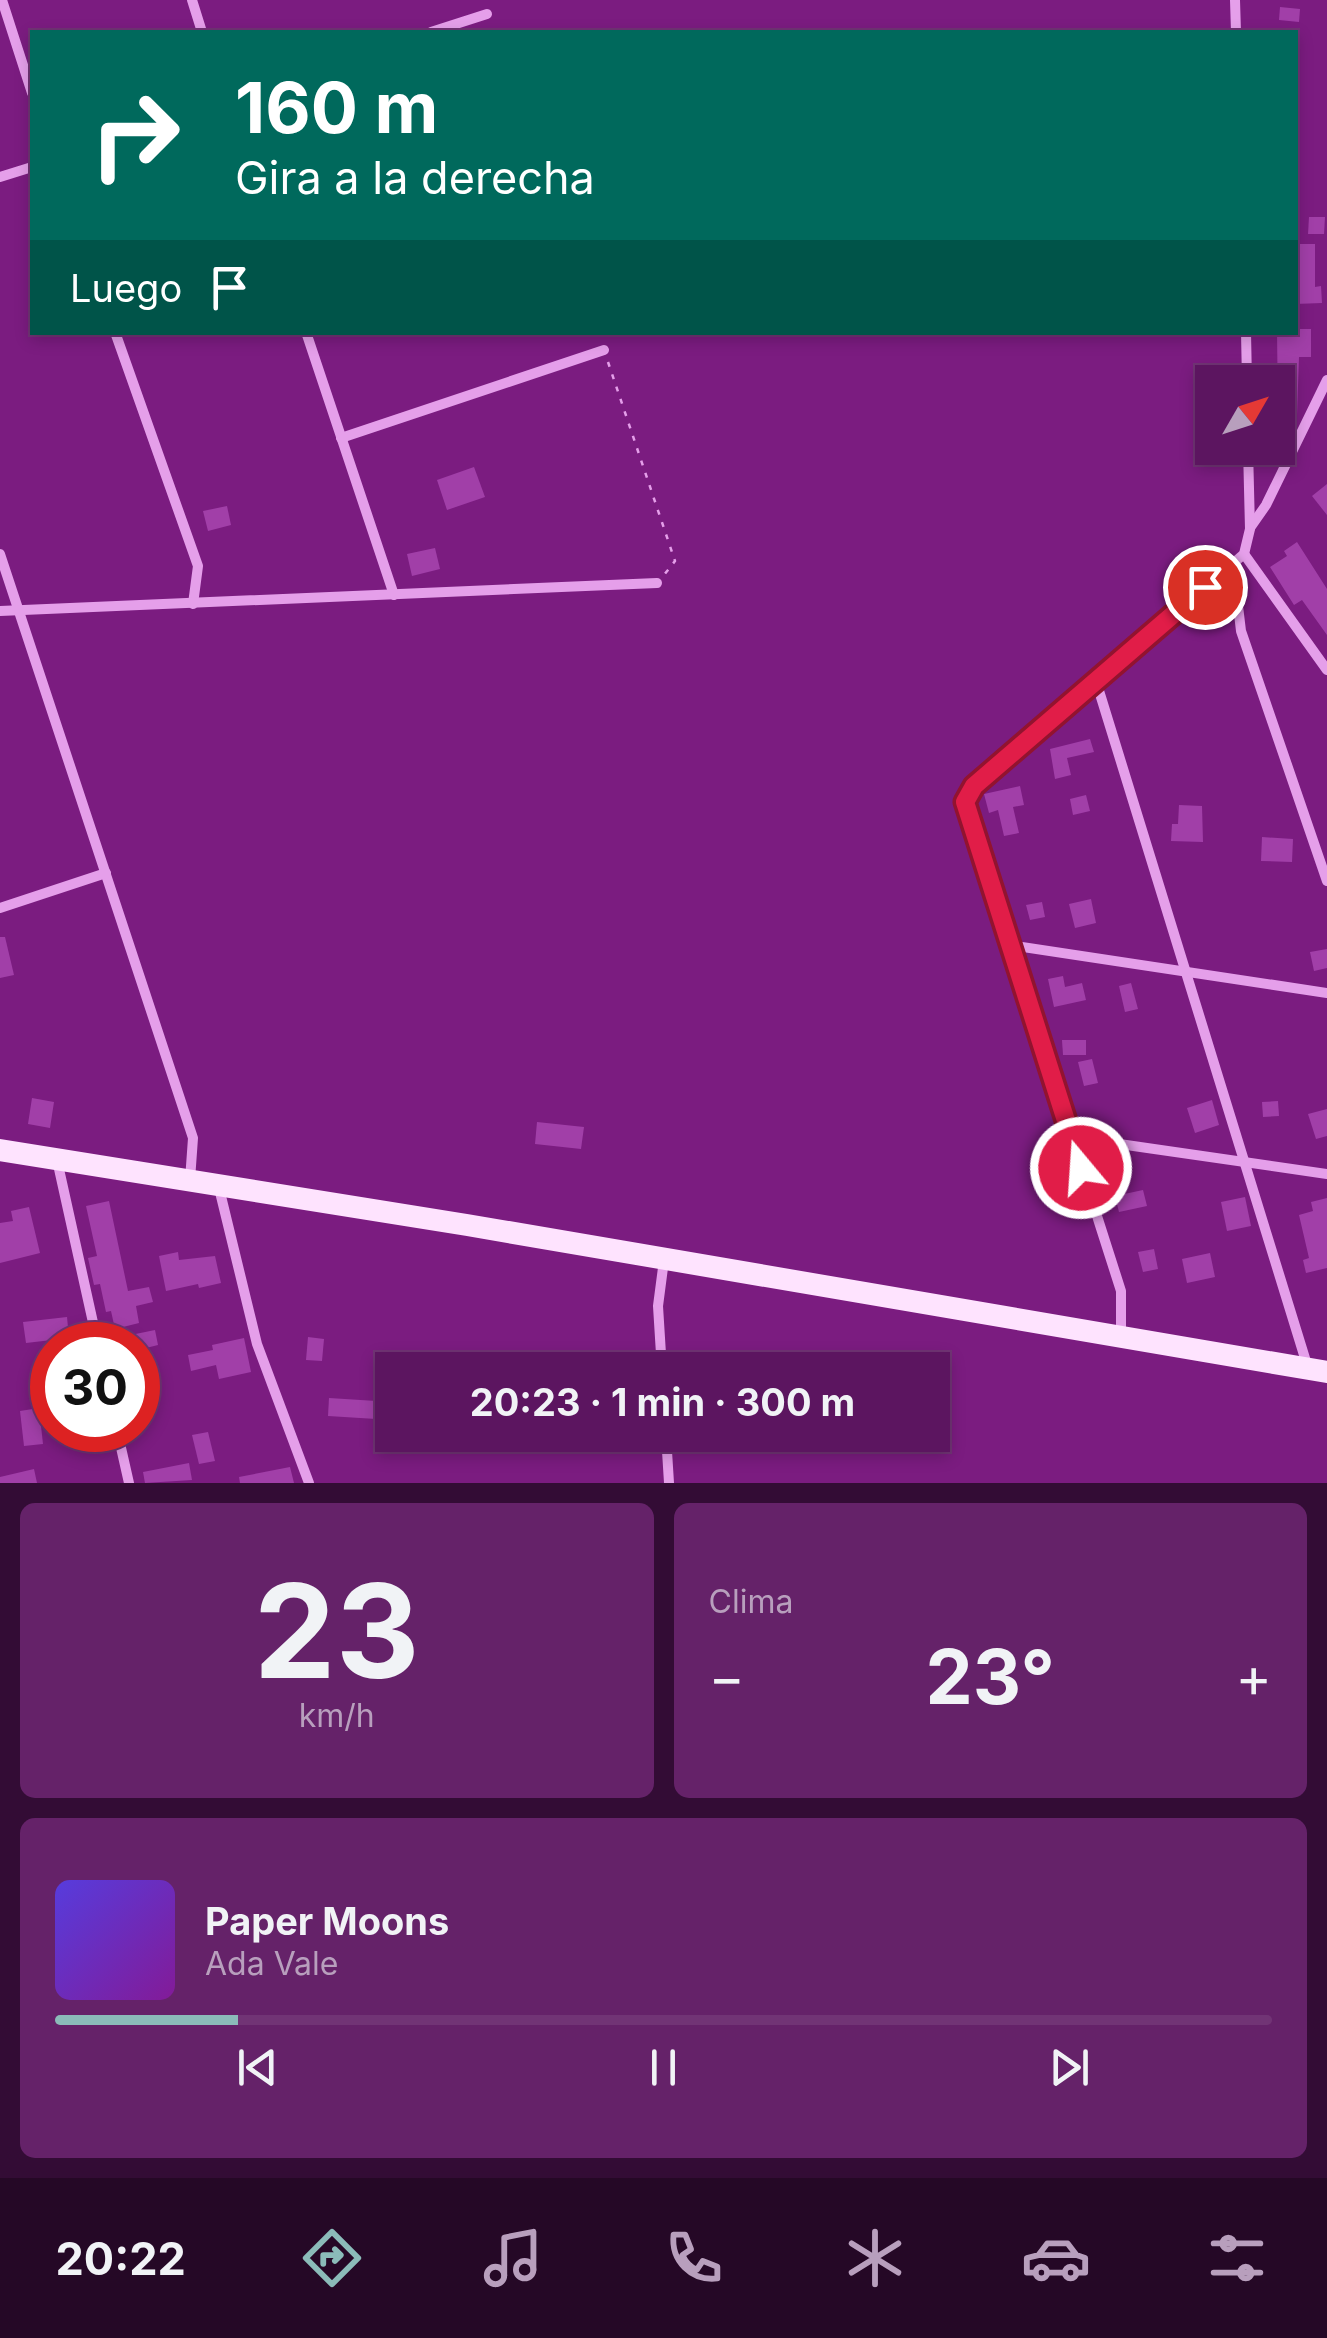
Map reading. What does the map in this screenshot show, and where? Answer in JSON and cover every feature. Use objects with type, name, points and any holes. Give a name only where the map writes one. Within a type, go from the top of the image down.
[{"type":"main road","points":[[1,1147],[1318,1371]]},
{"type":"street","points":[[2,0],[30,86]]},
{"type":"street","points":[[192,0],[201,30]]},
{"type":"street","points":[[1235,0],[1236,30]]},
{"type":"street","points":[[437,30],[487,14]]},
{"type":"street","points":[[0,178],[30,167]]},
{"type":"street","points":[[117,335],[198,566],[193,604]]},
{"type":"street","points":[[307,335],[394,596]]},
{"type":"street","points":[[1246,335],[1247,365]]},
{"type":"street","points":[[342,438],[604,350]]},
{"type":"street","points":[[1250,528],[1266,505],[1327,380]]},
{"type":"street","points":[[1121,1336],[1121,1291],[965,802],[974,786],[1244,554],[1250,528],[1248,465]]},
{"type":"street","points":[[0,554],[194,1138],[190,1180]]},
{"type":"street","points":[[1244,554],[1327,670]]},
{"type":"street","points":[[1232,564],[1241,632],[1327,881]]},
{"type":"street","points":[[0,612],[657,584]]},
{"type":"street","points":[[1096,681],[1244,1162],[1318,1371]]},
{"type":"street","points":[[0,908],[106,874]]},
{"type":"street","points":[[1009,945],[1327,992]]},
{"type":"street","points":[[1071,1138],[1327,1174]]},
{"type":"street","points":[[56,1159],[93,1322]]},
{"type":"street","points":[[218,1185],[257,1344],[309,1483]]},
{"type":"street","points":[[661,1352],[658,1306],[664,1258]]},
{"type":"street","points":[[122,1452],[129,1483]]},
{"type":"street","points":[[667,1452],[669,1483]]},
{"type":"path","points":[[604,350],[675,561],[657,584]]},
{"type":"building","points":[[1280,7],[1300,9],[1299,22],[1279,20]]},
{"type":"building","points":[[1309,217],[1325,217],[1324,234],[1308,234]]},
{"type":"building","points":[[1298,244],[1315,244],[1315,287],[1321,286],[1322,303],[1298,304]]},
{"type":"building","points":[[1298,329],[1311,329],[1311,357],[1299,357],[1297,415],[1295,365],[1277,365],[1277,335],[1298,335]]},
{"type":"building","points":[[474,467],[485,497],[447,510],[437,480]]},
{"type":"building","points":[[1327,484],[1327,515],[1312,496]]},
{"type":"building","points":[[227,506],[231,525],[208,531],[203,511]]},
{"type":"building","points":[[1297,542],[1327,589],[1327,635],[1302,600],[1294,605],[1270,567],[1287,556],[1284,551]]},
{"type":"building","points":[[435,548],[440,569],[412,576],[407,554]]},
{"type":"building","points":[[1090,739],[1094,752],[1067,758],[1071,775],[1055,779],[1050,749]]},
{"type":"building","points":[[1020,786],[1024,805],[1013,807],[1019,833],[1004,836],[998,810],[989,813],[984,794]]},
{"type":"building","points":[[1086,795],[1090,811],[1073,815],[1070,799]]},
{"type":"building","points":[[1179,805],[1202,806],[1203,842],[1171,841],[1172,824],[1178,824]]},
{"type":"building","points":[[1262,837],[1293,839],[1292,862],[1261,861]]},
{"type":"building","points":[[1091,899],[1096,923],[1075,928],[1069,904]]},
{"type":"building","points":[[1042,902],[1045,917],[1030,920],[1026,905]]},
{"type":"building","points":[[0,937],[5,937],[14,975],[0,978]]},
{"type":"building","points":[[1327,949],[1327,968],[1314,971],[1310,952]]},
{"type":"building","points":[[1063,976],[1065,987],[1082,983],[1086,1000],[1054,1007],[1048,979]]},
{"type":"building","points":[[1131,983],[1138,1009],[1125,1012],[1119,986]]},
{"type":"building","points":[[1062,1040],[1086,1040],[1086,1055],[1063,1055]]},
{"type":"building","points":[[1092,1059],[1098,1083],[1084,1086],[1078,1062]]},
{"type":"building","points":[[32,1098],[54,1102],[50,1128],[28,1124]]},
{"type":"building","points":[[1212,1100],[1219,1125],[1195,1133],[1187,1108]]},
{"type":"building","points":[[1278,1101],[1279,1116],[1263,1117],[1262,1102]]},
{"type":"building","points":[[1327,1109],[1327,1136],[1316,1139],[1308,1114]]},
{"type":"building","points":[[537,1122],[584,1127],[581,1149],[535,1144]]},
{"type":"building","points":[[1143,1190],[1147,1206],[1119,1212],[1115,1196]]},
{"type":"building","points":[[1245,1197],[1251,1226],[1227,1231],[1221,1202]]},
{"type":"building","points":[[1327,1198],[1327,1268],[1306,1273],[1303,1260],[1309,1258],[1299,1215],[1313,1211],[1311,1202]]},
{"type":"building","points":[[109,1201],[128,1291],[149,1287],[153,1302],[136,1306],[139,1322],[113,1322],[111,1311],[106,1312],[100,1284],[94,1285],[88,1258],[97,1256],[86,1206]]},
{"type":"building","points":[[29,1207],[40,1253],[0,1263],[0,1223],[13,1221],[11,1211]]},
{"type":"building","points":[[1154,1249],[1158,1269],[1143,1272],[1138,1252]]},
{"type":"building","points":[[178,1252],[179,1260],[215,1256],[221,1283],[166,1291],[159,1256]]},
{"type":"building","points":[[1210,1253],[1215,1277],[1187,1283],[1182,1259]]},
{"type":"building","points":[[67,1317],[67,1322],[30,1322],[30,1343],[26,1343],[23,1322]]},
{"type":"building","points":[[308,1337],[324,1339],[322,1361],[306,1360]]},
{"type":"building","points":[[244,1338],[251,1372],[219,1379],[216,1365],[191,1371],[188,1355]]},
{"type":"building","points":[[329,1398],[375,1401],[375,1419],[328,1416]]},
{"type":"building","points":[[30,1409],[30,1445],[24,1446],[20,1411]]},
{"type":"building","points":[[208,1432],[215,1461],[199,1464],[192,1435]]},
{"type":"building","points":[[189,1463],[192,1480],[145,1483],[143,1472]]},
{"type":"building","points":[[290,1467],[294,1483],[240,1483],[239,1477]]},
{"type":"building","points":[[34,1469],[37,1483],[0,1483],[0,1477]]},
{"type":"route","points":[[1081,1168],[965,802],[974,786],[1205,587]]}]
